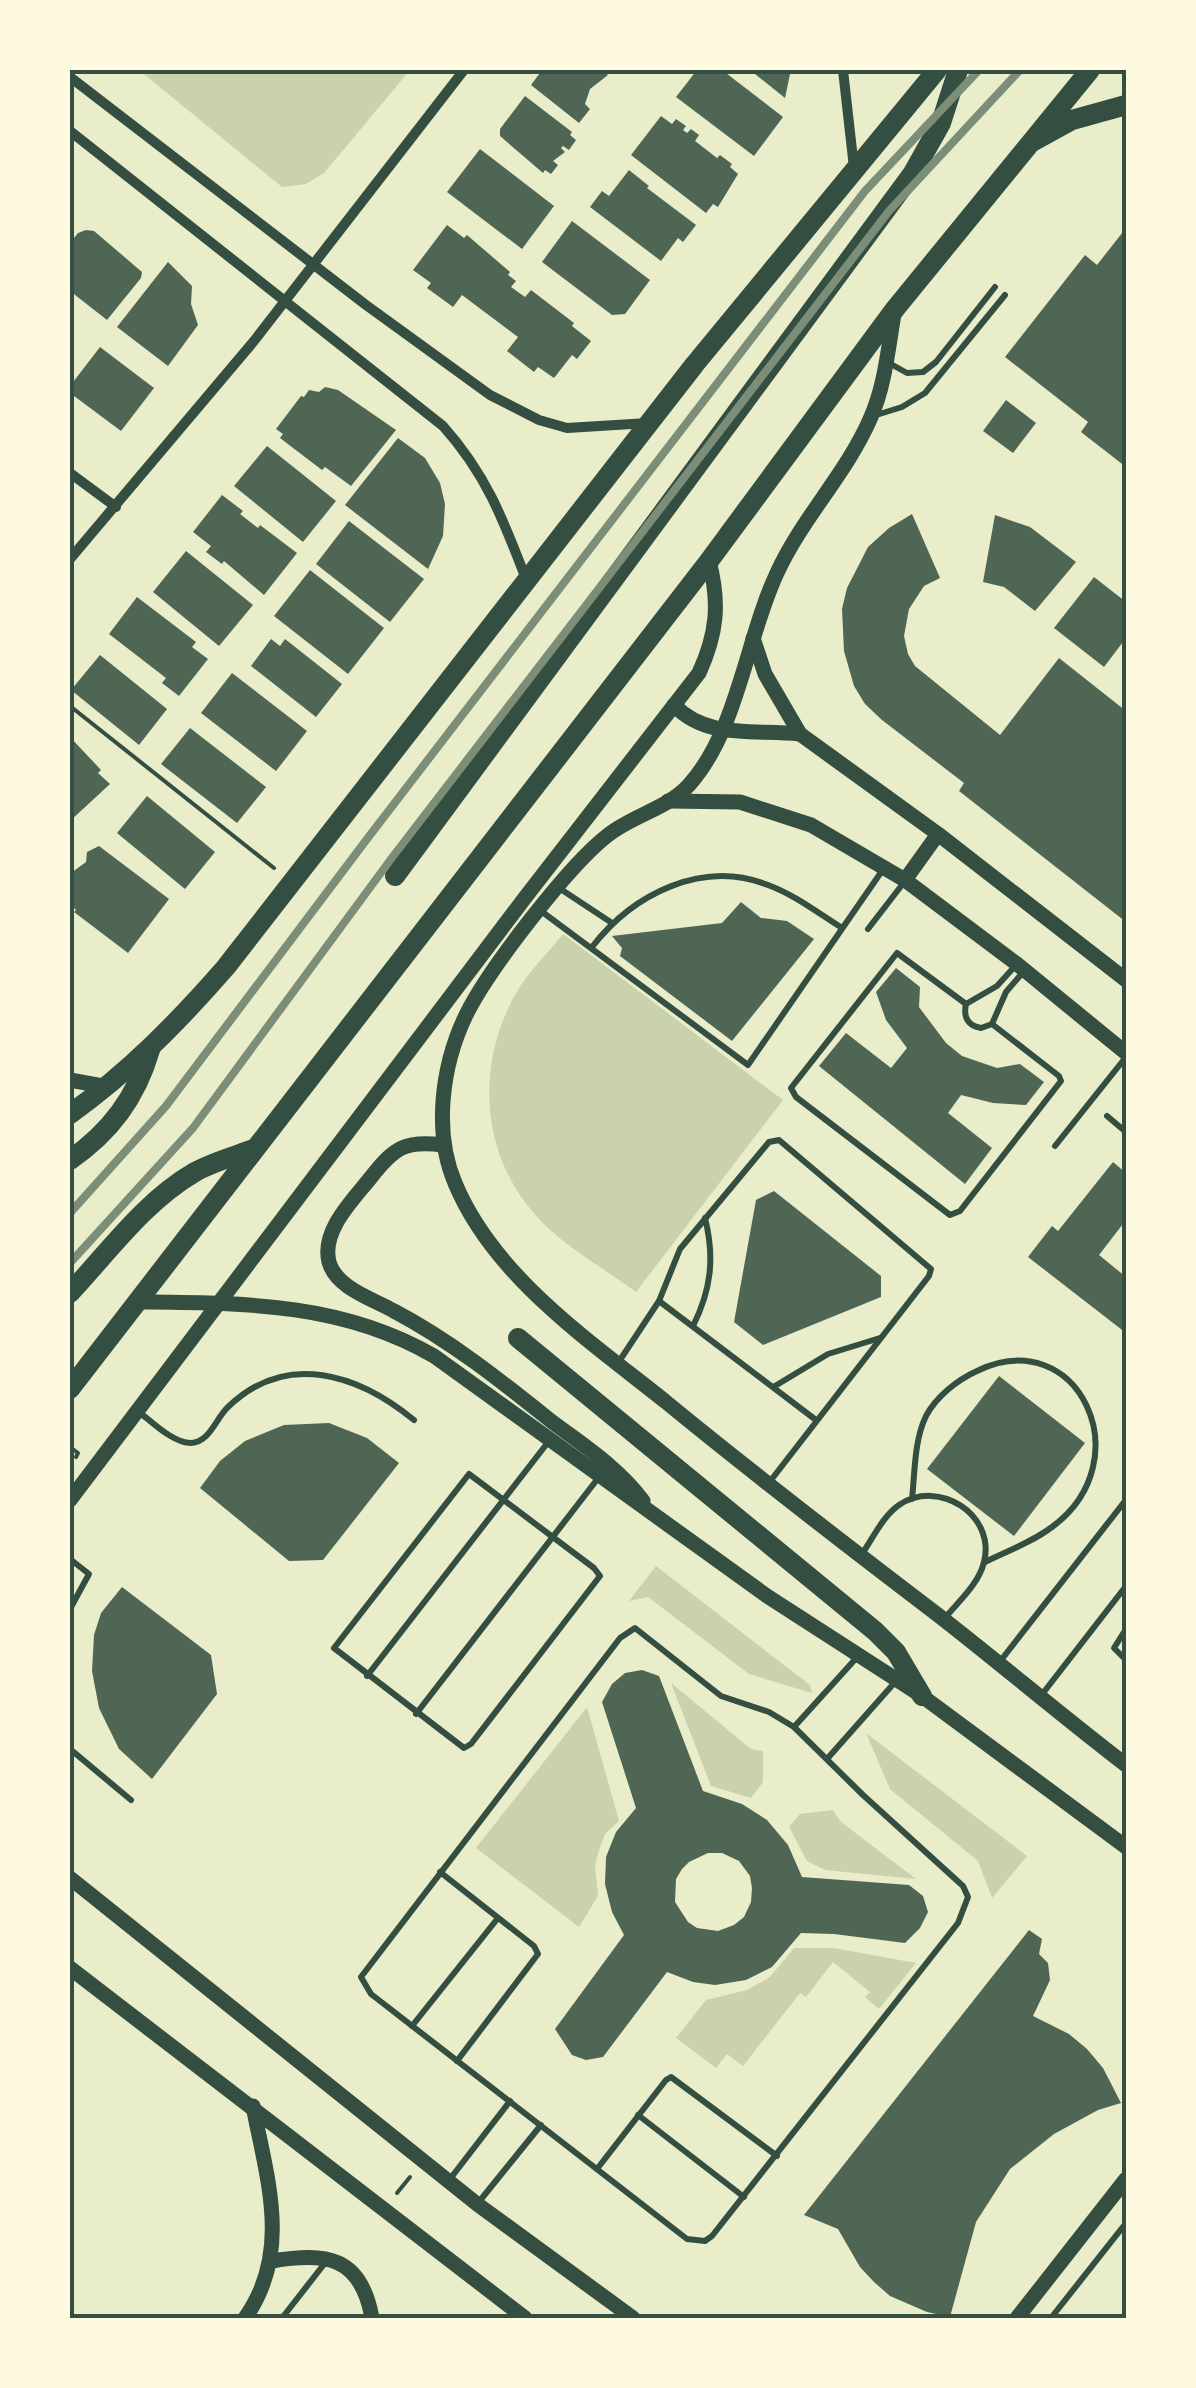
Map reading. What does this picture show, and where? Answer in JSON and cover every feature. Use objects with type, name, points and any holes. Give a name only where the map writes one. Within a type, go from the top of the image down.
[{"type":"main road","points":[[70,1114],[108,1087],[151,1048],[226,967],[648,423],[937,70]]},
{"type":"main road","points":[[395,876],[913,172],[941,124],[958,70]]},
{"type":"main road","points":[[70,1388],[709,561],[896,308],[1090,70]]},
{"type":"main road","points":[[1030,143],[1072,120],[1126,106]]},
{"type":"main road","points":[[70,1160],[104,1133],[128,1102],[151,1048]]},
{"type":"main road","points":[[70,1293],[153,1203],[178,1183],[200,1169],[255,1148]]},
{"type":"main road","points":[[518,1338],[876,1632],[896,1652],[922,1696]]},
{"type":"street","points":[[70,559],[284,303],[464,70]]},
{"type":"street","points":[[843,70],[855,170]]},
{"type":"street","points":[[70,77],[313,265],[490,395],[567,428],[648,423]]},
{"type":"street","points":[[70,132],[442,426],[469,455],[498,505],[526,579]]},
{"type":"street","points":[[896,308],[872,416],[779,568],[752,636],[731,708],[697,774],[685,790],[668,802],[602,839],[540,910],[480,990],[453,1048],[446,1082],[443,1145],[455,1184],[479,1226],[508,1264],[549,1305],[767,1484],[1126,1764]]},
{"type":"street","points":[[70,473],[116,507]]},
{"type":"street","points":[[70,1500],[699,673],[718,618],[709,561]]},
{"type":"street","points":[[752,636],[766,674],[800,734],[938,834],[1126,980]]},
{"type":"street","points":[[674,705],[688,720],[720,731],[800,734]]},
{"type":"street","points":[[668,802],[740,802],[811,825],[905,880],[1021,967],[1126,1055]]},
{"type":"street","points":[[905,880],[938,834]]},
{"type":"street","points":[[524,899],[540,910]]},
{"type":"street","points":[[70,1080],[108,1087]]},
{"type":"street","points":[[443,1145],[418,1141],[401,1147],[386,1159],[340,1217],[327,1249],[330,1266],[353,1289],[427,1329],[502,1382],[610,1466],[652,1512]]},
{"type":"street","points":[[137,1302],[219,1303],[331,1314],[409,1341],[767,1596],[922,1696],[1126,1848]]},
{"type":"street","points":[[70,1878],[448,2182],[633,2318]]},
{"type":"street","points":[[70,1968],[525,2318]]},
{"type":"street","points":[[245,2318],[272,2261],[268,2184],[253,2106]]},
{"type":"street","points":[[1016,2318],[1126,2179]]},
{"type":"street","points":[[272,2261],[329,2258],[357,2276],[368,2296],[372,2318]]},
{"type":"lane","points":[[886,360],[906,373],[930,368],[995,287]]},
{"type":"lane","points":[[872,416],[902,407],[925,393],[1004,295]]},
{"type":"lane","points":[[540,910],[748,1065],[885,866]]},
{"type":"lane","points":[[592,947],[612,923],[645,898],[679,882],[712,875],[771,886],[842,928]]},
{"type":"lane","points":[[868,928],[905,880]]},
{"type":"lane","points":[[559,888],[612,923]]},
{"type":"lane","points":[[966,1004],[897,953],[791,1088],[796,1097],[950,1215],[960,1211],[1061,1081],[992,1024]]},
{"type":"lane","points":[[966,1004],[1021,967]]},
{"type":"lane","points":[[966,1004],[965,1015],[971,1024],[981,1028],[992,1024],[1021,967]]},
{"type":"lane","points":[[1055,1146],[1126,1055]]},
{"type":"lane","points":[[1107,1116],[1126,1132]]},
{"type":"lane","points":[[618,1363],[659,1301],[676,1256],[769,1142],[779,1140],[931,1268],[929,1276],[767,1484]]},
{"type":"lane","points":[[693,1326],[710,1284],[712,1262],[705,1218]]},
{"type":"lane","points":[[659,1301],[816,1420]]},
{"type":"lane","points":[[775,1386],[828,1354],[881,1338]]},
{"type":"lane","points":[[912,1499],[917,1444],[927,1416],[944,1393],[966,1376],[991,1364],[1018,1361],[1044,1366],[1068,1380],[1086,1401],[1096,1426],[1097,1454],[1090,1480],[1076,1504],[1055,1525],[1027,1543],[984,1562]]},
{"type":"lane","points":[[138,1411],[178,1440],[189,1443],[205,1437],[225,1409],[245,1392],[297,1374],[321,1373],[385,1397],[414,1420]]},
{"type":"lane","points":[[367,1676],[549,1441]]},
{"type":"lane","points":[[473,1474],[505,1498],[598,1572],[596,1585],[468,1747],[457,1745],[334,1648],[466,1476],[473,1474]]},
{"type":"lane","points":[[416,1714],[599,1478]]},
{"type":"lane","points":[[860,1557],[892,1510],[912,1499],[930,1495],[964,1506],[984,1536],[984,1562],[972,1587],[944,1620]]},
{"type":"lane","points":[[997,1664],[1126,1501]]},
{"type":"lane","points":[[70,1558],[89,1574],[70,1609]]},
{"type":"lane","points":[[1039,1698],[1126,1586]]},
{"type":"lane","points":[[630,1629],[641,1630],[720,1696],[769,1712],[794,1726],[827,1759],[962,1886],[968,1897],[958,1922],[712,2236],[696,2242],[687,2239],[366,1990],[361,1977],[630,1629]]},
{"type":"lane","points":[[1126,1629],[1114,1648],[1126,1660]]},
{"type":"lane","points":[[794,1726],[859,1654]]},
{"type":"lane","points":[[827,1759],[898,1680]]},
{"type":"lane","points":[[70,1749],[131,1800]]},
{"type":"lane","points":[[440,1872],[534,1946],[538,1954],[458,2061]]},
{"type":"lane","points":[[412,2026],[498,1918]]},
{"type":"lane","points":[[597,2170],[671,2077],[777,2156]]},
{"type":"lane","points":[[448,2182],[510,2101]]},
{"type":"lane","points":[[638,2116],[744,2197]]},
{"type":"lane","points":[[477,2204],[540,2124]]},
{"type":"lane","points":[[1052,2318],[1126,2223]]},
{"type":"lane","points":[[282,2318],[329,2258]]},
{"type":"path","points":[[70,706],[292,883]]},
{"type":"path","points":[[70,1447],[78,1454]]},
{"type":"path","points":[[385,2209],[422,2161]]},
{"type":"green space","points":[[139,70],[410,70],[324,173],[306,184],[282,187]]},
{"type":"green space","points":[[563,934],[783,1100],[636,1292],[553,1233],[522,1198],[507,1172],[490,1114],[493,1053],[502,1024],[520,987]]},
{"type":"green space","points":[[656,1566],[810,1685],[812,1693],[749,1674],[648,1597],[629,1601]]},
{"type":"green space","points":[[671,1683],[751,1749],[763,1751],[763,1782],[751,1798],[711,1786]]},
{"type":"green space","points":[[587,1707],[619,1821],[605,1834],[600,1847],[595,1865],[598,1896],[579,1927],[476,1848]]},
{"type":"green space","points":[[866,1733],[1027,1856],[992,1898],[978,1861],[890,1789]]},
{"type":"green space","points":[[833,1810],[841,1822],[916,1879],[825,1870],[807,1861],[789,1827],[800,1814]]},
{"type":"green space","points":[[794,1948],[834,1948],[916,1963],[879,2009],[865,1997],[870,1992],[833,1962],[806,1997],[800,1993],[743,2066],[727,2054],[716,2068],[676,2038],[706,2000],[747,1990],[770,1977]]},
{"type":"building","points":[[542,70],[602,70],[608,75],[590,89],[585,104],[590,109],[579,123],[531,85]]},
{"type":"building","points":[[697,70],[722,70],[783,117],[754,156],[676,97]]},
{"type":"building","points":[[750,70],[794,70],[785,98]]},
{"type":"building","points":[[525,96],[572,132],[570,135],[576,140],[569,150],[561,148],[565,152],[553,161],[558,165],[551,174],[545,170],[543,173],[500,136],[500,129]]},
{"type":"building","points":[[661,116],[672,124],[676,119],[686,126],[683,130],[687,133],[691,129],[699,135],[695,141],[732,164],[730,167],[738,174],[718,207],[713,204],[706,213],[631,155]]},
{"type":"building","points":[[480,149],[554,206],[522,249],[447,192]]},
{"type":"building","points":[[629,170],[696,225],[683,242],[678,238],[661,261],[590,207],[602,191],[609,196]]},
{"type":"building","points":[[572,221],[650,280],[625,314],[612,315],[542,262]]},
{"type":"building","points":[[447,225],[464,238],[467,235],[510,272],[508,275],[516,281],[511,287],[525,297],[531,290],[591,341],[577,359],[572,355],[554,378],[538,367],[534,372],[507,351],[518,337],[462,295],[453,307],[427,288],[431,283],[413,270]]},
{"type":"building","points":[[1126,228],[1126,467],[1081,432],[1088,422],[1005,357],[1085,255],[1097,265]]},
{"type":"building","points":[[86,230],[94,231],[142,272],[107,320],[70,291],[70,243]]},
{"type":"building","points":[[168,262],[192,286],[191,304],[198,325],[168,366],[117,327]]},
{"type":"building","points":[[100,347],[154,388],[121,431],[70,393],[70,386]]},
{"type":"building","points":[[325,387],[338,390],[396,430],[351,486],[325,467],[322,470],[280,438],[283,434],[276,429],[301,396]]},
{"type":"building","points":[[1006,400],[1036,423],[1013,453],[983,431]]},
{"type":"building","points":[[398,438],[425,458],[440,483],[445,504],[443,536],[428,569],[345,505]]},
{"type":"building","points":[[267,446],[336,501],[303,542],[234,486]]},
{"type":"building","points":[[222,495],[258,528],[260,525],[297,553],[264,595],[224,561],[222,564],[206,552],[211,546],[193,532]]},
{"type":"building","points":[[912,514],[940,578],[924,586],[909,609],[904,636],[915,666],[1000,735],[1059,658],[1126,711],[1126,922],[959,791],[964,783],[882,720],[854,686],[844,651],[842,609],[847,588],[868,547]]},
{"type":"building","points":[[995,515],[1030,527],[1076,562],[1035,611],[1004,587],[983,582]]},
{"type":"building","points":[[349,521],[424,579],[390,622],[316,564]]},
{"type":"building","points":[[186,551],[253,605],[219,646],[153,592]]},
{"type":"building","points":[[310,570],[384,628],[348,674],[274,616]]},
{"type":"building","points":[[1094,577],[1126,602],[1126,638],[1104,667],[1054,628]]},
{"type":"building","points":[[137,597],[196,642],[192,647],[208,659],[179,696],[162,683],[166,678],[109,634]]},
{"type":"building","points":[[271,639],[280,646],[285,639],[342,684],[316,717],[251,666]]},
{"type":"building","points":[[100,655],[167,709],[139,745],[71,690]]},
{"type":"building","points":[[232,673],[307,731],[276,771],[201,713]]},
{"type":"building","points":[[190,728],[266,787],[237,823],[161,764]]},
{"type":"building","points":[[70,737],[110,784],[70,821]]},
{"type":"building","points":[[147,796],[215,852],[185,889],[117,833]]},
{"type":"building","points":[[99,846],[169,899],[128,953],[74,912],[70,904],[71,873],[86,862],[87,852]]},
{"type":"building","points":[[741,902],[761,918],[787,921],[814,939],[732,1041],[620,956],[622,948],[612,936],[722,923]]},
{"type":"building","points":[[896,968],[920,987],[919,1007],[946,1043],[962,1056],[997,1068],[1020,1064],[1044,1082],[1026,1105],[993,1103],[961,1095],[948,1113],[992,1148],[965,1184],[819,1066],[846,1033],[891,1068],[907,1048],[886,1020],[876,992]]},
{"type":"building","points":[[1113,1162],[1126,1173],[1126,1220],[1099,1255],[1126,1277],[1126,1333],[1028,1257],[1052,1226],[1058,1231]]},
{"type":"building","points":[[774,1191],[881,1276],[881,1297],[763,1345],[734,1322],[756,1200]]},
{"type":"building","points":[[999,1376],[1085,1443],[1014,1536],[927,1469]]},
{"type":"building","points":[[329,1423],[367,1438],[399,1463],[323,1560],[289,1561],[200,1488],[220,1461],[245,1441],[284,1425]]},
{"type":"building","points":[[122,1587],[211,1655],[217,1694],[152,1779],[119,1749],[99,1708],[92,1671],[94,1635],[101,1613]]},
{"type":"building","points":[[642,1670],[659,1676],[703,1791],[742,1804],[767,1820],[788,1845],[802,1877],[909,1885],[923,1896],[928,1912],[920,1928],[905,1943],[801,1933],[772,1967],[746,1980],[715,1985],[667,1972],[603,2057],[586,2060],[572,2055],[555,2029],[624,1935],[612,1912],[605,1884],[606,1857],[616,1832],[636,1808],[602,1702],[612,1684],[625,1673]],"holes":[[[708,1853],[722,1853],[739,1861],[750,1876],[751,1902],[744,1917],[734,1925],[718,1931],[697,1928],[675,1902],[676,1879],[689,1862]]]},
{"type":"building","points":[[1029,1930],[1042,1939],[1039,1954],[1048,1963],[1050,1980],[1033,2016],[1069,2034],[1087,2049],[1103,2068],[1121,2103],[1098,2110],[1054,2134],[1010,2169],[976,2222],[950,2317],[927,2312],[890,2296],[860,2267],[838,2229],[804,2215]]},
{"type":"railway","points":[[70,1213],[166,1106],[865,191],[979,70]]},
{"type":"railway","points":[[70,1263],[193,1128],[391,859],[889,211],[1020,70]]}]
